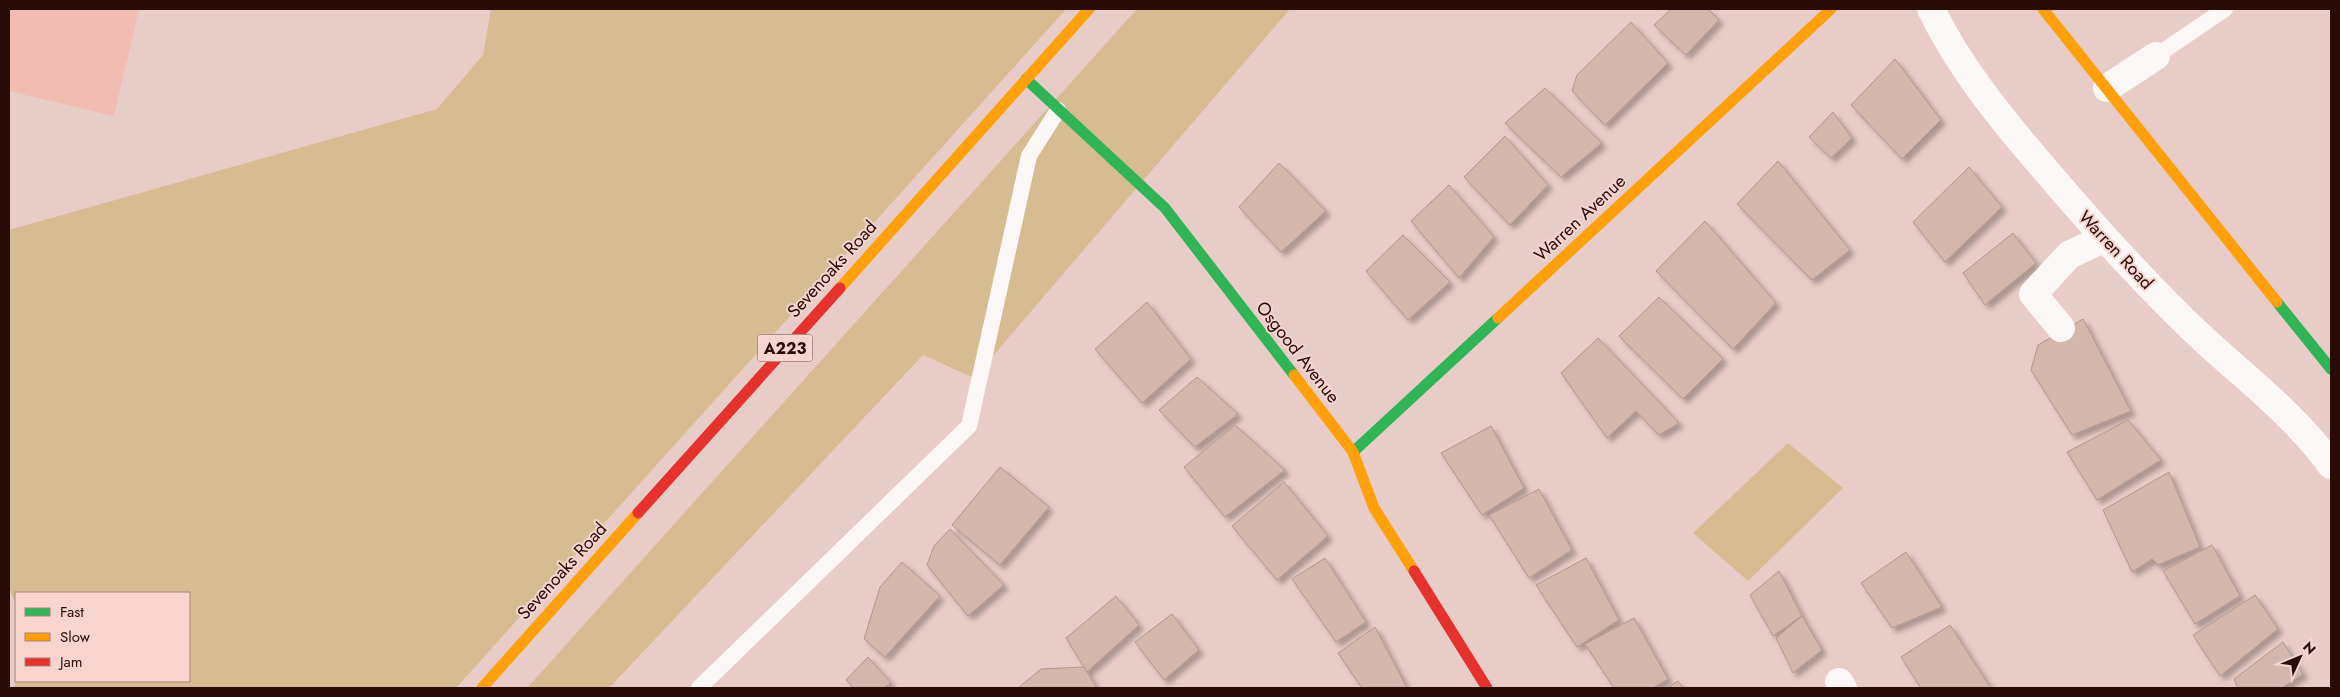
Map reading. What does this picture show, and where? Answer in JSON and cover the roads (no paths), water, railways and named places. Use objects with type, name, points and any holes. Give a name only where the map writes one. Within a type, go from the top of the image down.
[{"type":"street","name":"Sevenoaks Road","points":[[482,688],[1089,9]]},
{"type":"street","name":"Warren Avenue","points":[[1353,452],[1831,9]]},
{"type":"street","name":"Warren Road","points":[[1931,9],[1980,90],[2103,239],[2199,335],[2277,406],[2316,445],[2331,465]]},
{"type":"street","points":[[2043,9],[2331,369]]},
{"type":"street","points":[[2107,88],[2156,56]]},
{"type":"street","name":"Osgood Avenue","points":[[1026,79],[1165,208],[1353,452],[1374,508],[1488,688]]},
{"type":"street","points":[[2061,328],[2033,294],[2070,255],[2103,239]]},
{"type":"lane","points":[[2156,56],[2225,9]]},
{"type":"lane","points":[[699,688],[969,426],[1029,156],[1058,110]]}]
